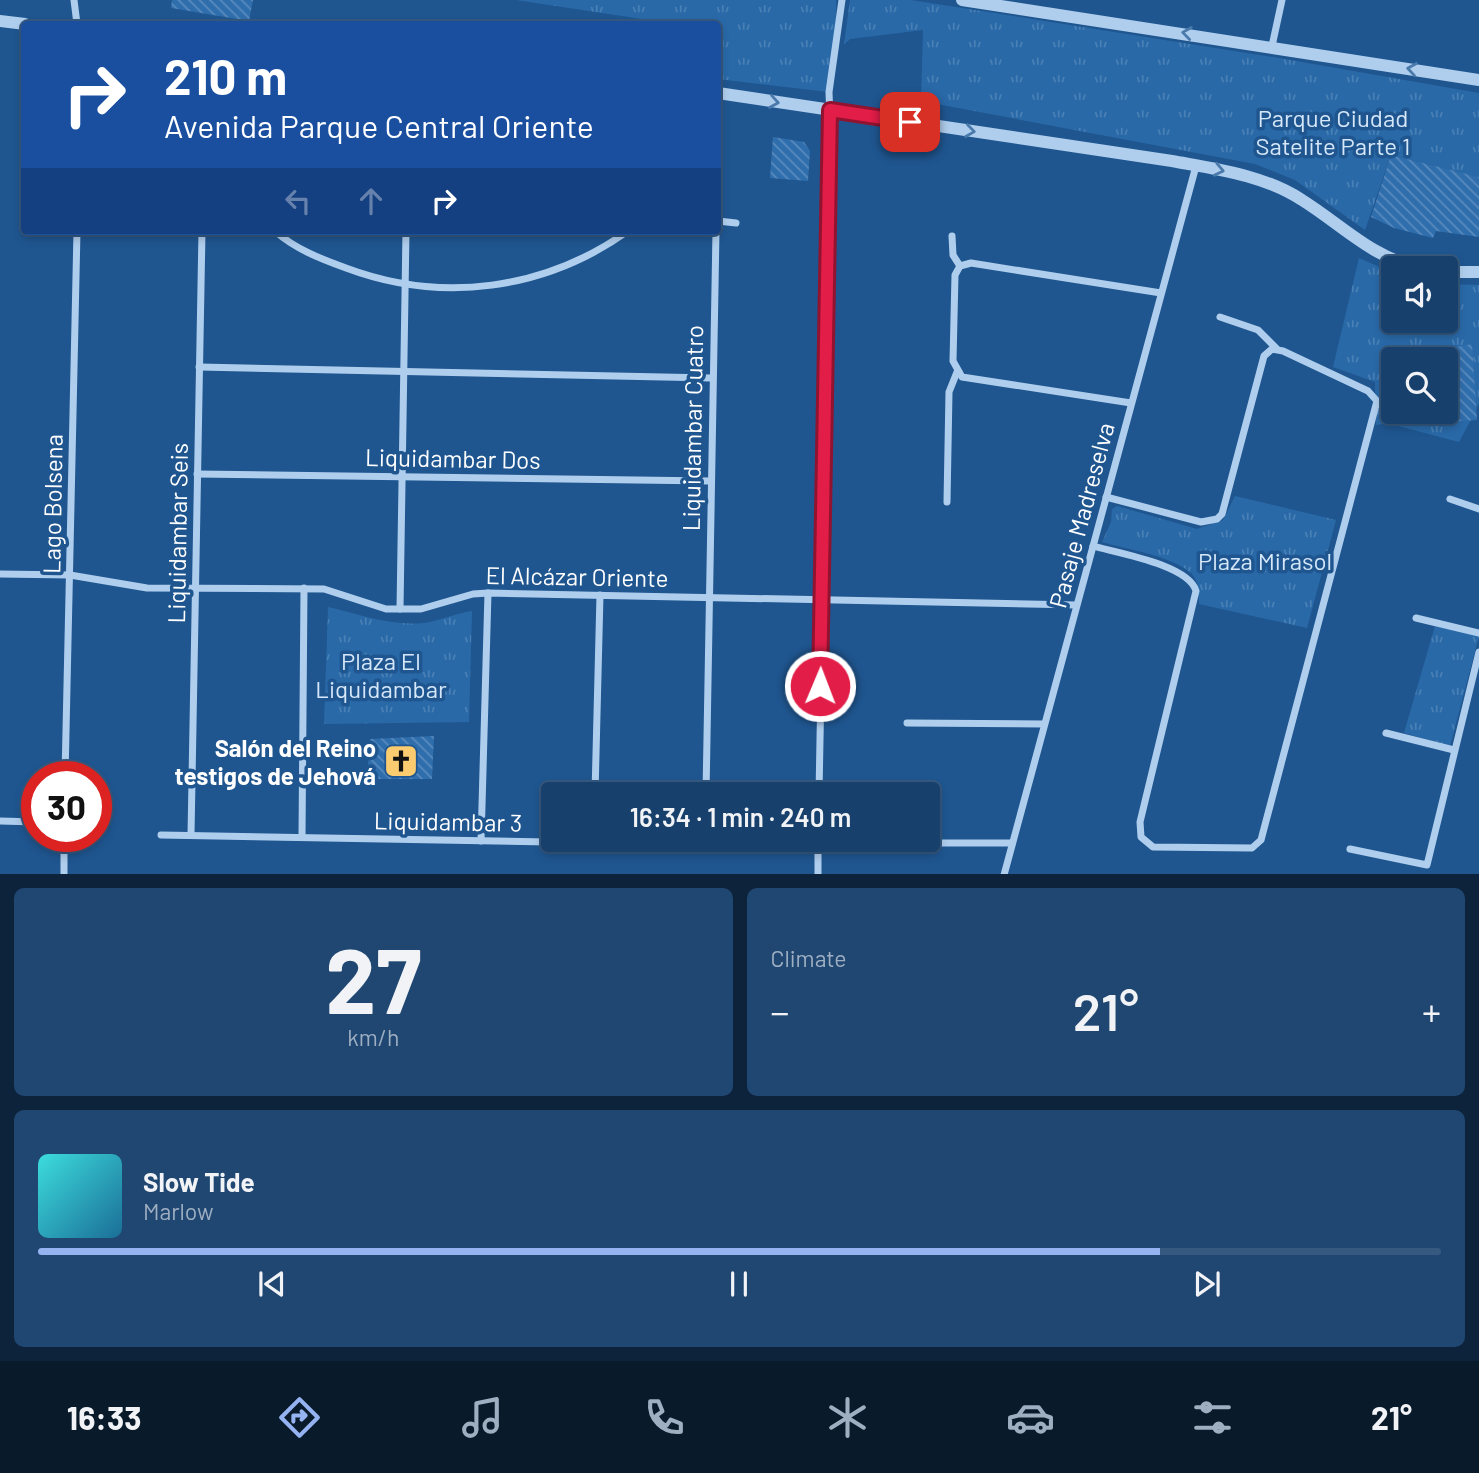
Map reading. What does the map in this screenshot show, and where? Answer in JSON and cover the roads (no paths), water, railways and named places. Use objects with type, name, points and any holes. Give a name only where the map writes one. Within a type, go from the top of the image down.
[{"type":"street","points":[[74,0],[77,21]]},
{"type":"street","points":[[819,782],[829,92],[842,0]]},
{"type":"street","points":[[962,0],[1479,80]]},
{"type":"street","points":[[1272,46],[1282,0]]},
{"type":"street","points":[[0,21],[21,24]]},
{"type":"street","points":[[721,93],[1196,166],[1247,177],[1302,199],[1367,248],[1388,256]]},
{"type":"street","name":"Pasaje Madreselva","points":[[1004,874],[1196,166]]},
{"type":"street","points":[[721,221],[736,223]]},
{"type":"street","name":"Lago Bolsena","points":[[65,761],[77,235]]},
{"type":"street","name":"Liquidambar Seis","points":[[191,835],[202,235]]},
{"type":"street","points":[[282,235],[322,259],[404,285],[466,288],[515,283],[573,264],[621,235]]},
{"type":"street","points":[[400,609],[405,235]]},
{"type":"street","name":"Liquidambar Cuatro","points":[[706,782],[711,378],[716,235]]},
{"type":"street","points":[[952,236],[953,255],[960,266]]},
{"type":"street","points":[[947,502],[949,392],[957,372],[953,360],[955,275],[960,266],[971,263],[1161,293]]},
{"type":"street","points":[[1458,272],[1479,272]]},
{"type":"street","points":[[1093,546],[1178,571],[1191,579],[1196,591],[1140,822],[1141,837],[1153,846],[1248,849],[1259,843],[1377,401],[1368,391],[1276,348],[1258,330],[1220,317]]},
{"type":"street","points":[[1106,497],[1201,522],[1217,519],[1226,507],[1264,356],[1276,348]]},
{"type":"street","points":[[199,367],[711,378]]},
{"type":"street","points":[[957,372],[968,378],[1131,403]]},
{"type":"street","name":"Liquidambar Dos","points":[[197,474],[710,481]]},
{"type":"street","points":[[1450,499],[1479,509]]},
{"type":"street","name":"El Alcázar Oriente","points":[[0,574],[69,575],[132,587],[324,589],[377,607],[400,609],[421,609],[488,593],[1076,606]]},
{"type":"street","points":[[302,837],[304,588]]},
{"type":"street","points":[[481,841],[488,593]]},
{"type":"street","points":[[595,782],[600,596]]},
{"type":"street","points":[[1416,618],[1479,633]]},
{"type":"street","points":[[1350,849],[1427,865],[1447,790],[1454,750],[1476,676],[1479,652]]},
{"type":"street","points":[[907,723],[1044,724]]},
{"type":"street","points":[[1386,733],[1454,750]]},
{"type":"street","points":[[0,821],[21,821]]},
{"type":"street","name":"Liquidambar 3","points":[[162,835],[541,841]]},
{"type":"street","points":[[940,843],[1012,843]]},
{"type":"street","points":[[64,852],[64,874]]},
{"type":"street","points":[[818,852],[818,874]]},
{"type":"place","name":"Salón del Reino testigos de Jehová","points":[[401,761]]},
{"type":"park label","name":"Parque Ciudad Satelite Parte 1","points":[[1333,131]]},
{"type":"park label","name":"Plaza Mirasol","points":[[1265,560]]},
{"type":"park label","name":"Plaza El Liquidambar","points":[[381,674]]}]
